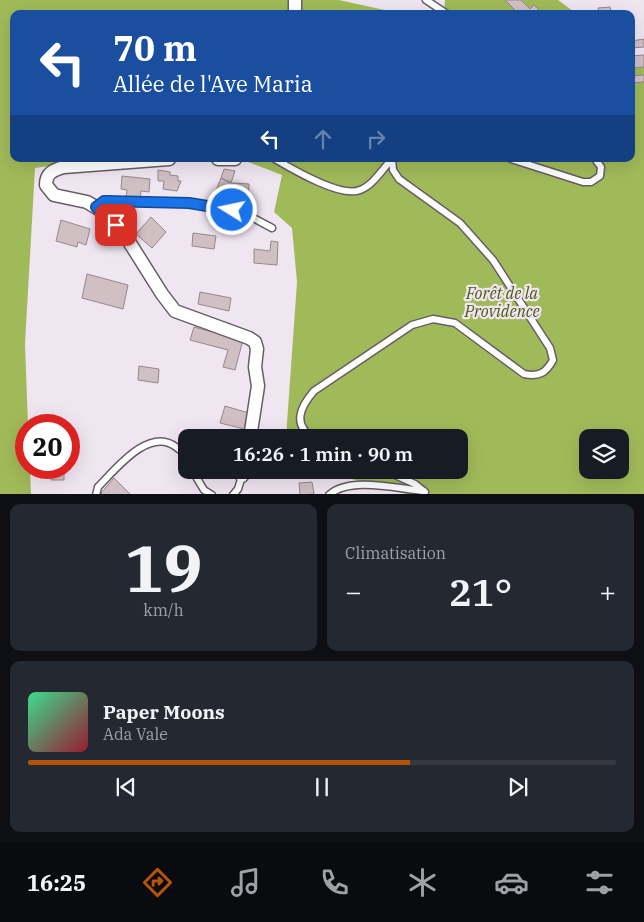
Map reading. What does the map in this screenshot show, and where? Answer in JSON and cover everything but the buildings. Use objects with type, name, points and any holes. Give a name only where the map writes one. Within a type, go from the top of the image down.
[{"type":"street","points":[[130,162],[55,169],[46,178],[46,185],[54,195],[87,202],[96,207],[116,225],[128,240],[162,294],[176,311],[249,338],[255,342],[257,349],[255,367],[258,386],[251,429]]},
{"type":"lane","points":[[426,0],[441,10]]},
{"type":"lane","points":[[281,162],[332,188],[352,192],[361,190],[370,183],[389,162]]},
{"type":"lane","points":[[305,429],[300,420],[302,405],[314,391],[412,324],[433,319],[455,324],[524,374],[535,376],[547,371],[553,360],[550,348],[493,260],[460,223],[399,179],[393,170],[391,162]]},
{"type":"lane","points":[[520,162],[583,182],[591,182],[600,176],[601,167],[597,162]]},
{"type":"lane","points":[[96,207],[109,200],[189,203],[244,212],[272,228]]},
{"type":"lane","points":[[96,494],[98,487],[139,448],[157,441],[171,443],[178,448]]},
{"type":"lane","points":[[197,479],[204,490],[212,494]]},
{"type":"lane","points":[[233,494],[238,489],[240,479]]},
{"type":"lane","points":[[404,479],[415,484],[426,493]]},
{"type":"lane","points":[[329,494],[352,484],[426,493]]},
{"type":"green space","points":[[0,0],[339,0],[385,10],[10,10],[10,162],[76,162],[35,168],[25,344],[28,414],[15,414],[15,479],[30,479],[31,494],[0,494]]},
{"type":"green space","points":[[445,0],[558,0],[572,10],[444,10]]},
{"type":"green space","name":"Forêt de la Providence","points":[[635,56],[644,62],[644,494],[406,494],[352,479],[468,479],[468,429],[287,429],[297,282],[292,228],[274,212],[282,175],[248,162],[635,162]]},
{"type":"route","points":[[116,225],[96,207],[104,201],[116,200],[189,203],[232,210]]}]
